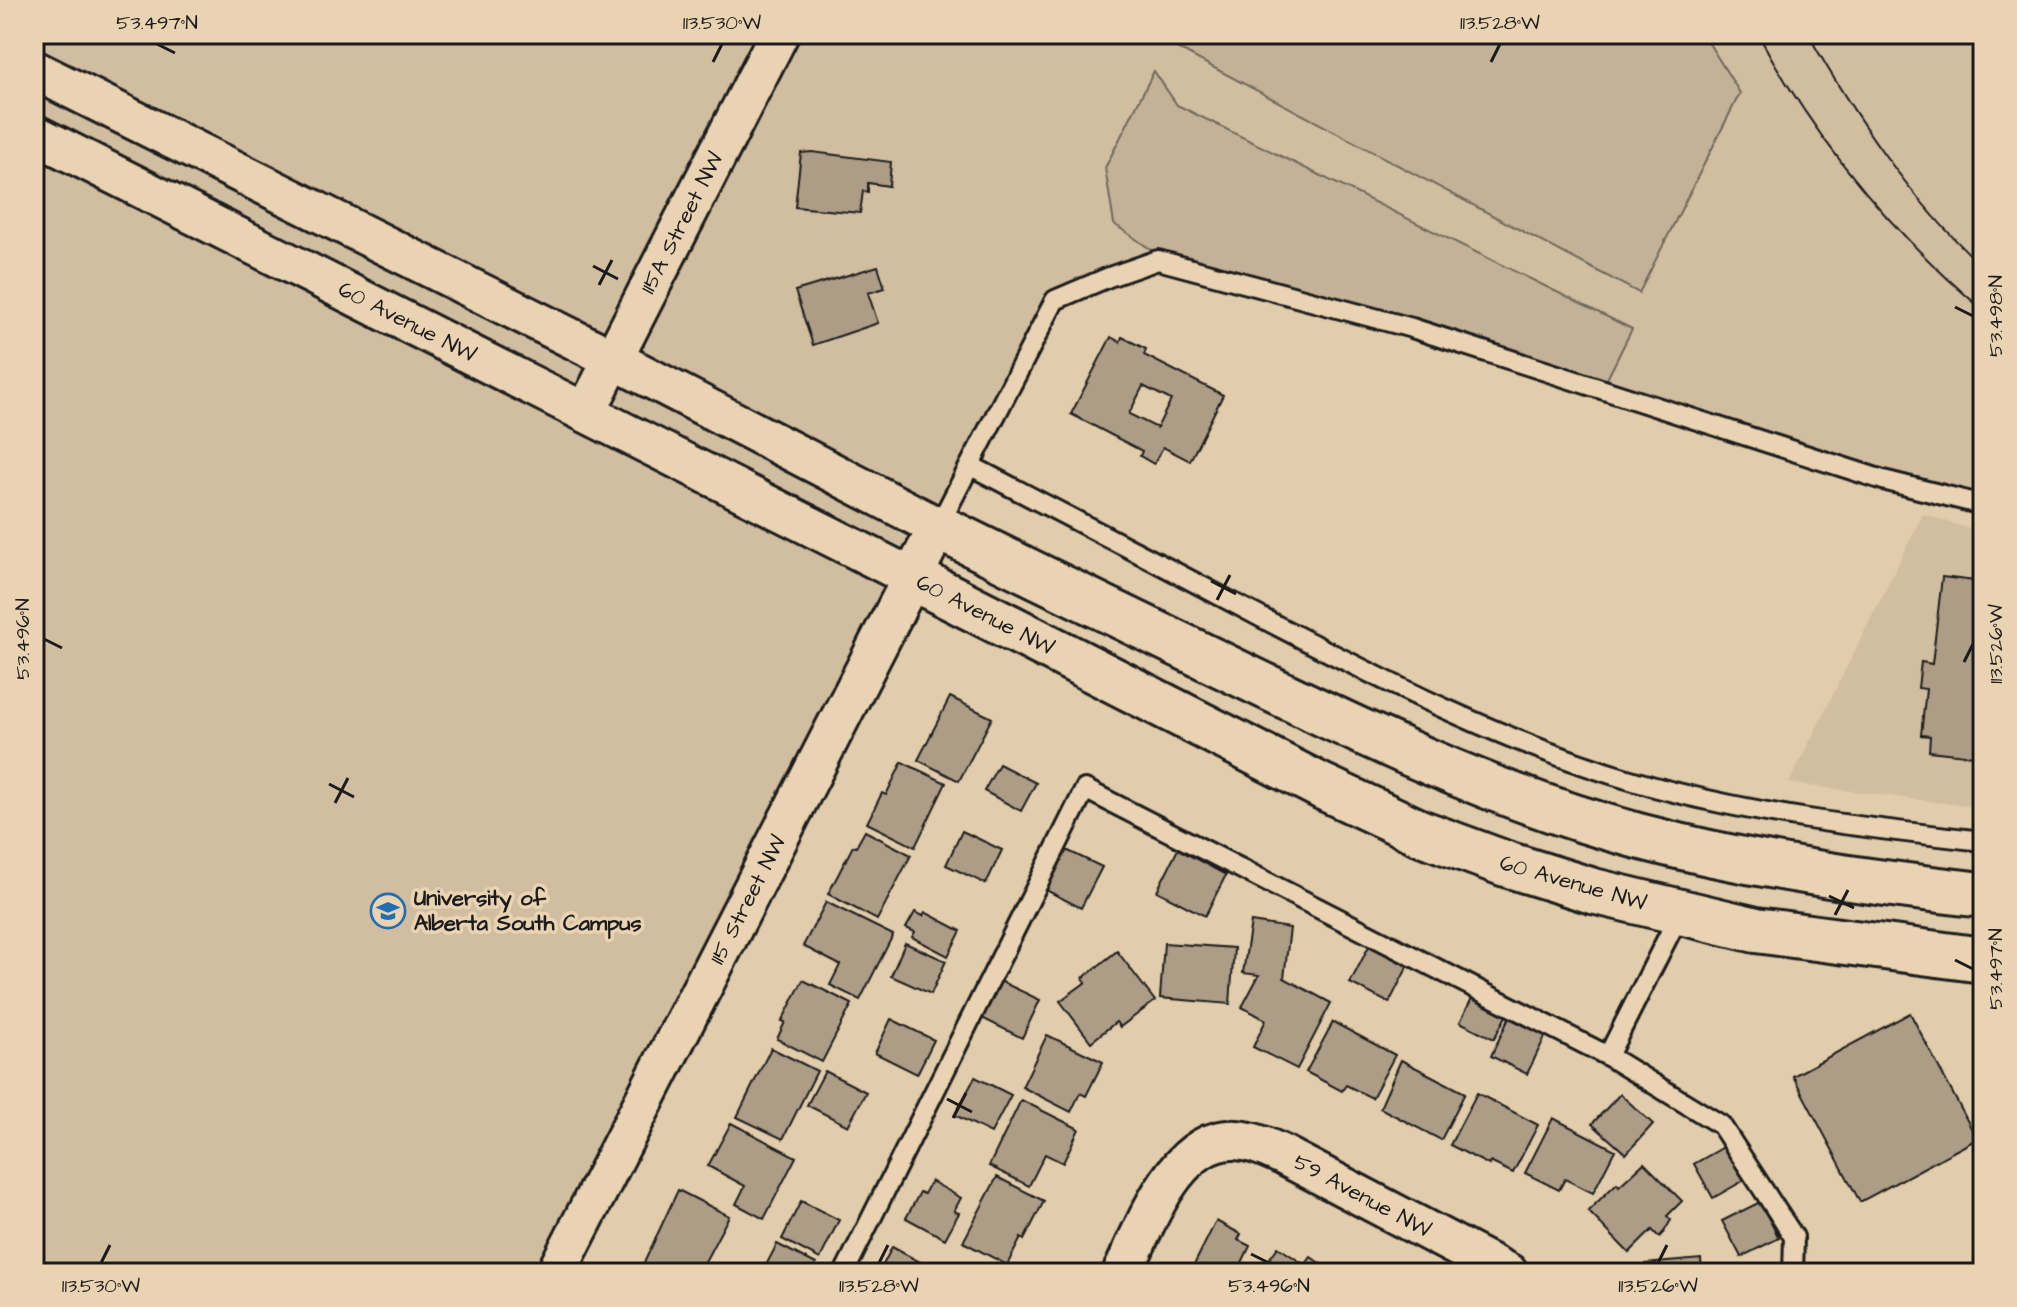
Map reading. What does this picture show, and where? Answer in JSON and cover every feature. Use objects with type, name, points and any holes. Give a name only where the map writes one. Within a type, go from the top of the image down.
[{"type":"street","name":"115A Street NW","points":[[586,412],[779,34]]},
{"type":"street","points":[[34,70],[613,359],[938,527],[1299,703],[1444,768],[1546,807],[1637,836],[1756,864],[1983,895]]},
{"type":"street","name":"60 Avenue NW","points":[[34,134],[1323,787],[1419,832],[1564,882],[1680,913],[1756,930],[1983,960]]},
{"type":"street","name":"115 Street NW","points":[[556,1273],[938,527]]},
{"type":"street","name":"59 Avenue NW","points":[[1122,1273],[1177,1169],[1211,1143],[1233,1140],[1257,1143],[1508,1273]]},
{"type":"lane","points":[[938,527],[1055,300],[1158,260],[1412,328],[1883,480],[1983,505]]},
{"type":"lane","points":[[971,466],[1379,678],[1457,716],[1547,751],[1637,782],[1745,808],[1832,824],[1983,841]]},
{"type":"lane","points":[[844,1273],[1085,789],[1608,1056],[1721,1125],[1794,1237],[1793,1273]]},
{"type":"lane","points":[[1608,1056],[1680,913]]},
{"type":"shaded area","name":"University of Alberta South Campus","points":[[34,34],[1983,34],[1983,505],[1158,260],[1055,300],[556,1273],[34,1273]]},
{"type":"shaded area","points":[[1173,34],[1703,34],[1740,93],[1639,293],[1169,44]]},
{"type":"shaded area","points":[[1154,71],[1177,105],[1632,329],[1605,383],[1159,255],[1114,224],[1105,168]]},
{"type":"shaded area","points":[[1923,514],[1983,533],[1983,808],[1789,783]]},
{"type":"building","points":[[801,153],[891,162],[889,186],[868,183],[868,192],[863,191],[860,213],[795,207]]},
{"type":"building","points":[[878,266],[885,288],[868,293],[878,323],[813,345],[795,291]]},
{"type":"building","points":[[1111,337],[1120,342],[1122,337],[1146,349],[1144,355],[1223,395],[1190,461],[1163,447],[1154,464],[1140,456],[1142,451],[1071,414]],"holes":[[[1143,386],[1171,400],[1157,428],[1129,414]]]},
{"type":"building","points":[[1942,577],[1983,582],[1983,757],[1929,751],[1930,736],[1921,735],[1926,689],[1918,688],[1921,662],[1932,664]]},
{"type":"building","points":[[950,697],[992,718],[959,781],[918,760]]},
{"type":"building","points":[[902,762],[946,783],[915,847],[867,823],[882,793],[886,795]]},
{"type":"building","points":[[999,764],[1036,783],[1021,811],[984,791]]},
{"type":"building","points":[[865,831],[911,855],[877,920],[828,894],[853,846],[856,847]]},
{"type":"building","points":[[962,831],[1002,850],[986,884],[946,865]]},
{"type":"building","points":[[1062,848],[1102,867],[1081,908],[1042,888]]},
{"type":"building","points":[[1178,849],[1226,875],[1205,916],[1157,891]]},
{"type":"building","points":[[826,902],[893,935],[860,1000],[830,985],[840,965],[803,946]]},
{"type":"building","points":[[915,912],[923,916],[925,912],[961,931],[948,956],[912,937],[915,932],[906,928]]},
{"type":"building","points":[[1251,922],[1290,928],[1284,978],[1331,1003],[1297,1069],[1253,1047],[1266,1020],[1242,1007],[1259,975],[1243,973]]},
{"type":"building","points":[[905,943],[946,961],[931,994],[891,976]]},
{"type":"building","points":[[1164,943],[1234,948],[1230,1004],[1160,998]]},
{"type":"building","points":[[1369,946],[1408,966],[1389,1003],[1350,983]]},
{"type":"building","points":[[1117,951],[1155,1001],[1120,1027],[1116,1022],[1091,1042],[1060,1001],[1086,982],[1083,978]]},
{"type":"building","points":[[803,980],[852,1004],[822,1062],[777,1039],[785,1022],[782,1021]]},
{"type":"building","points":[[1000,981],[1040,1000],[1022,1038],[982,1018]]},
{"type":"building","points":[[1472,998],[1506,1016],[1494,1039],[1460,1022]]},
{"type":"building","points":[[1910,1013],[1977,1139],[1860,1202],[1793,1076]]},
{"type":"building","points":[[1509,1018],[1546,1035],[1527,1074],[1491,1056]]},
{"type":"building","points":[[891,1019],[934,1040],[917,1074],[875,1053]]},
{"type":"building","points":[[1333,1022],[1395,1055],[1372,1098],[1346,1085],[1342,1091],[1306,1072]]},
{"type":"building","points":[[1047,1035],[1103,1062],[1086,1096],[1080,1093],[1071,1112],[1022,1087]]},
{"type":"building","points":[[771,1048],[817,1071],[783,1139],[737,1117]]},
{"type":"building","points":[[1401,1060],[1465,1093],[1441,1140],[1380,1108]]},
{"type":"building","points":[[825,1071],[866,1092],[848,1126],[807,1105]]},
{"type":"building","points":[[975,1077],[1011,1095],[991,1133],[955,1115]]},
{"type":"building","points":[[1477,1093],[1538,1125],[1513,1173],[1490,1162],[1489,1165],[1450,1145]]},
{"type":"building","points":[[1620,1094],[1653,1124],[1626,1154],[1592,1124]]},
{"type":"building","points":[[1021,1100],[1079,1129],[1063,1163],[1045,1154],[1029,1186],[989,1166]]},
{"type":"building","points":[[1553,1118],[1615,1150],[1593,1193],[1565,1179],[1559,1190],[1525,1173]]},
{"type":"building","points":[[731,1123],[796,1157],[764,1219],[736,1204],[745,1186],[708,1166]]},
{"type":"building","points":[[1729,1144],[1748,1178],[1713,1198],[1694,1164]]},
{"type":"building","points":[[1644,1163],[1682,1201],[1667,1216],[1671,1220],[1659,1237],[1652,1230],[1629,1253],[1588,1211]]},
{"type":"building","points":[[997,1177],[1044,1201],[1007,1265],[963,1242]]},
{"type":"building","points":[[931,1181],[961,1198],[954,1211],[959,1213],[945,1239],[906,1218],[920,1192],[924,1194]]},
{"type":"building","points":[[678,1190],[729,1216],[699,1273],[659,1273],[643,1265]]},
{"type":"building","points":[[801,1201],[839,1220],[820,1259],[782,1239]]},
{"type":"building","points":[[1760,1202],[1779,1238],[1741,1257],[1722,1221]]},
{"type":"building","points":[[1216,1221],[1241,1234],[1238,1240],[1250,1246],[1237,1273],[1190,1273]]},
{"type":"building","points":[[777,1244],[816,1264],[811,1273],[762,1273]]},
{"type":"building","points":[[892,1247],[931,1268],[928,1273],[879,1273]]},
{"type":"building","points":[[1278,1247],[1305,1265],[1311,1257],[1334,1273],[1259,1273]]},
{"type":"building","points":[[1701,1259],[1702,1273],[1646,1273],[1645,1264]]},
{"type":"tram line","points":[[1758,34],[1804,111],[1858,182],[1917,249],[1983,310]]},
{"type":"tram line","points":[[1808,34],[1845,97],[1886,157],[1932,214],[1983,267]]},
{"type":"place","name":"University of Alberta South Campus","points":[[388,911]]}]
